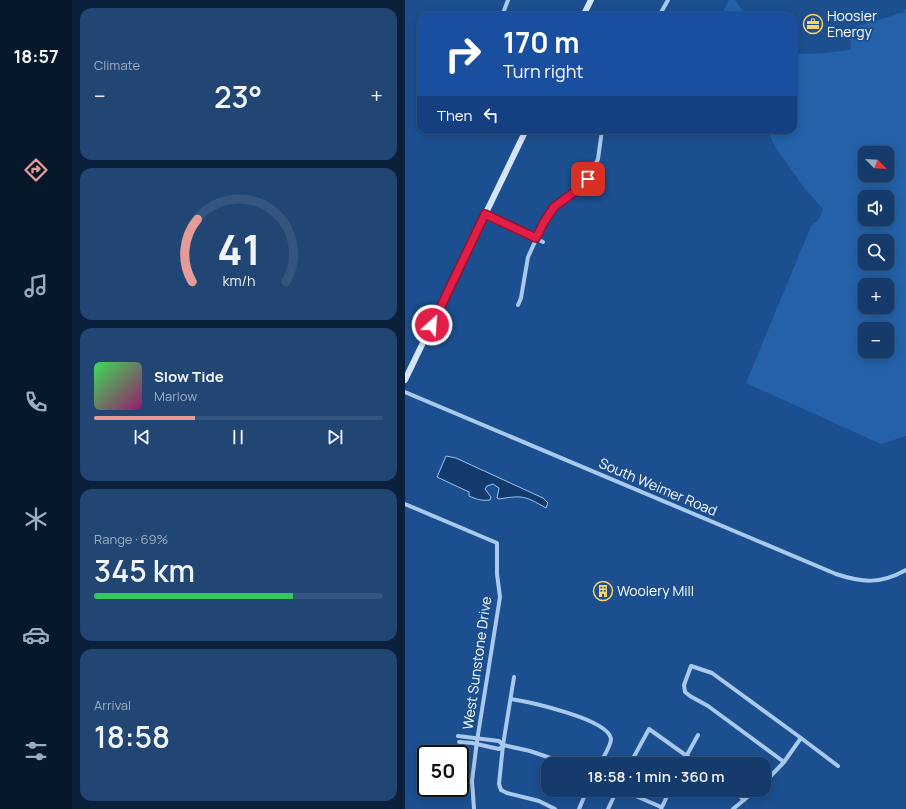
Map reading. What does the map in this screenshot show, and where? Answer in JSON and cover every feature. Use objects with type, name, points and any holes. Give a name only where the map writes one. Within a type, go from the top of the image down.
[{"type":"main road","points":[[585,12],[591,0]]},
{"type":"main road","points":[[405,380],[524,134]]},
{"type":"street","points":[[504,12],[508,0]]},
{"type":"street","points":[[661,12],[668,0]]},
{"type":"street","points":[[517,304],[521,298],[528,258],[536,238],[554,207],[573,193],[588,179],[598,159],[601,134]]},
{"type":"street","points":[[485,214],[543,242]]},
{"type":"street","name":"South Weimer Road","points":[[405,392],[837,574],[858,580],[870,581],[887,578],[906,570]]},
{"type":"street","name":"West Sunstone Drive","points":[[405,504],[497,543],[499,597],[476,744],[472,781],[474,809]]},
{"type":"street","points":[[784,762],[708,706],[685,692],[684,685],[691,666],[712,673],[838,766]]},
{"type":"street","points":[[514,677],[503,746],[499,784],[501,790],[507,793],[539,801],[555,809]]},
{"type":"street","points":[[511,699],[549,707],[605,729],[611,738],[610,744],[604,757]]},
{"type":"street","points":[[634,757],[649,729],[689,757]]},
{"type":"street","points":[[686,755],[698,735]]},
{"type":"street","points":[[458,736],[499,741],[503,746]]},
{"type":"street","points":[[771,776],[784,762],[801,738]]},
{"type":"street","points":[[459,742],[499,749],[503,746],[530,751],[548,757]]},
{"type":"street","points":[[579,809],[584,797]]},
{"type":"street","points":[[608,809],[614,797]]},
{"type":"street","points":[[637,797],[661,808],[666,797]]},
{"type":"street","points":[[741,797],[744,800]]},
{"type":"street","points":[[733,809],[748,797]]},
{"type":"shaded area","points":[[729,0],[735,0],[743,12],[723,12]]},
{"type":"shaded area","points":[[906,8],[906,436],[881,444],[746,383],[811,226],[819,219],[823,209],[805,189],[776,148],[769,134],[797,134],[797,53],[814,54],[851,50],[850,29],[904,12]]},
{"type":"shaded area","points":[[446,456],[456,458],[543,498],[548,503],[546,508],[533,501],[519,497],[499,499],[497,498],[499,488],[493,484],[487,486],[485,489],[491,497],[490,500],[479,500],[469,496],[469,492],[437,477]]},
{"type":"place","name":"Hoosier Energy","points":[[813,24]]},
{"type":"place","name":"Woolery Mill","points":[[603,591]]},
{"type":"route","points":[[432,325],[485,214],[536,238],[551,210],[588,179]]}]
